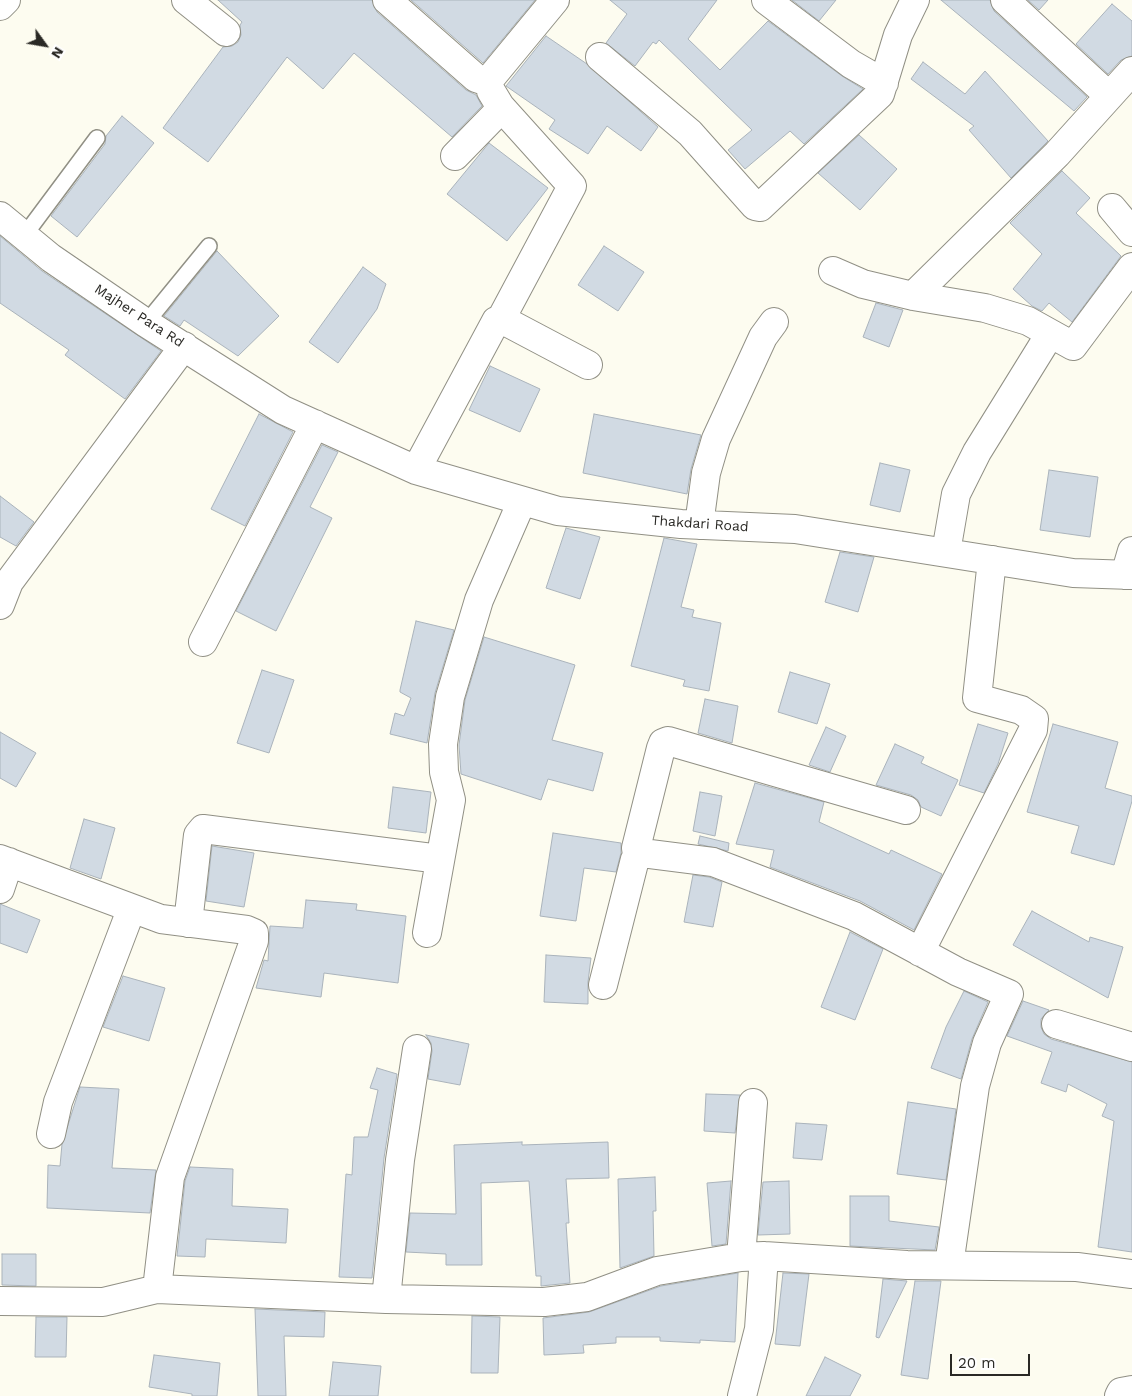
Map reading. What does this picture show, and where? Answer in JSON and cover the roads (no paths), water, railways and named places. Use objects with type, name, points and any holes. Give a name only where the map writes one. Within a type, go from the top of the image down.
[{"type":"street","points":[[0,6],[6,0]]},
{"type":"street","points":[[186,0],[226,32]]},
{"type":"street","points":[[387,0],[476,78],[482,80],[489,80],[555,0]]},
{"type":"street","points":[[766,0],[851,64],[884,83]]},
{"type":"street","points":[[600,57],[690,133],[757,206],[760,206],[880,94],[898,35],[915,0]]},
{"type":"street","points":[[1005,0],[1109,96]]},
{"type":"street","points":[[913,296],[1057,154],[1132,71]]},
{"type":"street","points":[[416,470],[493,326],[502,319],[572,186],[500,106],[498,99],[482,80]]},
{"type":"street","points":[[455,156],[497,113],[500,106]]},
{"type":"street","points":[[1112,208],[1132,232]]},
{"type":"street","name":"Majher Para Rd","points":[[0,216],[51,258],[146,323],[283,410]]},
{"type":"street","points":[[832,271],[863,284],[913,296],[984,308],[1028,321],[1072,346],[1077,342],[1132,267]]},
{"type":"street","points":[[502,319],[588,365]]},
{"type":"street","points":[[699,525],[706,473],[716,439],[763,337],[774,322]]},
{"type":"street","points":[[946,552],[956,494],[977,452],[1050,334]]},
{"type":"street","points":[[0,605],[9,582],[184,346]]},
{"type":"street","name":"Thakdari Road","points":[[283,410],[416,470],[558,511],[699,525],[795,529],[1073,573],[1130,567]]},
{"type":"street","points":[[203,642],[315,424]]},
{"type":"street","points":[[427,933],[451,800],[444,772],[443,744],[450,698],[479,600],[522,501]]},
{"type":"street","points":[[920,952],[1033,730],[1034,719],[1021,710],[977,698],[992,560]]},
{"type":"street","points":[[603,985],[637,855],[636,848],[663,743],[668,741],[906,810]]},
{"type":"street","points":[[188,923],[198,836],[203,829],[440,859]]},
{"type":"street","points":[[637,855],[642,853],[713,862],[854,916],[958,972],[1009,994],[987,1044],[975,1086],[949,1265]]},
{"type":"street","points":[[0,889],[5,860],[131,910],[160,919],[247,930],[254,934],[254,941],[170,1177],[157,1289]]},
{"type":"street","points":[[51,1134],[62,1093],[131,910]]},
{"type":"street","points":[[1056,1024],[1132,1047]]},
{"type":"street","points":[[386,1299],[400,1160],[417,1049]]},
{"type":"street","points":[[742,1396],[759,1330],[753,1256],[753,1103]]},
{"type":"street","points":[[0,1301],[103,1302],[157,1289],[386,1299],[544,1302],[587,1297],[656,1271],[753,1256],[949,1265],[1077,1267],[1132,1274]]},
{"type":"street","points":[[1119,1396],[1121,1392],[1132,1390]]},
{"type":"lane","points":[[24,236],[97,138]]},
{"type":"lane","points":[[146,323],[208,246]]}]
